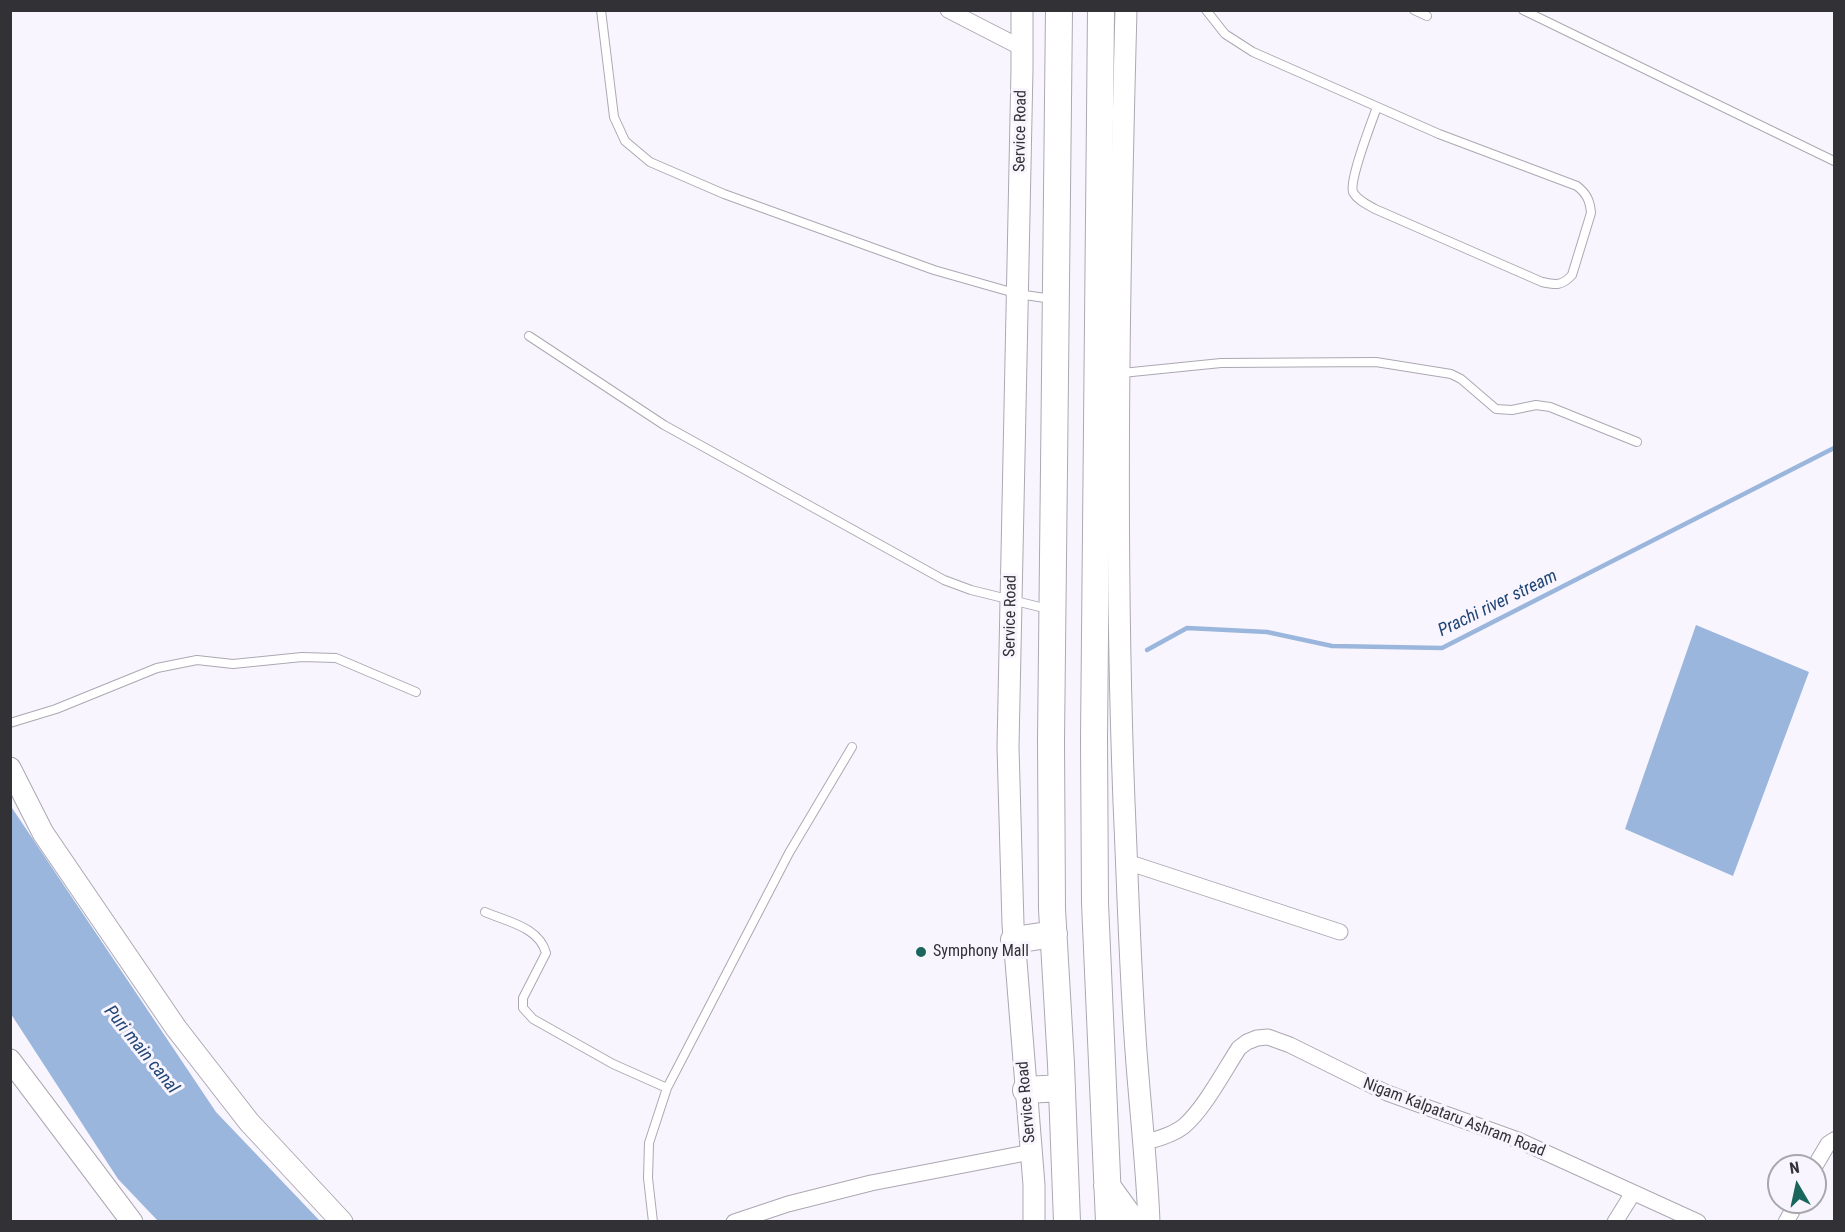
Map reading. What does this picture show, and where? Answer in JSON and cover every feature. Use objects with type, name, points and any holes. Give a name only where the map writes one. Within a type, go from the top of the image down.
[{"type":"highway","points":[[1059,10],[1051,741],[1054,934],[1067,1221]]},
{"type":"highway","points":[[1101,10],[1109,302],[1094,739],[1095,903],[1108,1221]]},
{"type":"highway","points":[[1014,940],[1054,934]]},
{"type":"highway","points":[[1026,1090],[1062,1088]]},
{"type":"highway","points":[[1107,1186],[1133,1221]]},
{"type":"street","points":[[948,10],[1022,48]]},
{"type":"street","name":"Service Road","points":[[1022,10],[1008,747],[1014,940],[1034,1185],[1034,1221]]},
{"type":"street","points":[[1126,10],[1109,302],[1120,373],[1119,594],[1127,862],[1137,1064],[1145,1142],[1149,1221]]},
{"type":"street","points":[[10,768],[43,833],[176,1028],[249,1122],[342,1221]]},
{"type":"street","points":[[1127,862],[1340,932]]},
{"type":"street","name":"Nigam Kalpataru Ashram Road","points":[[1145,1142],[1170,1135],[1184,1126],[1198,1111],[1239,1048],[1257,1038],[1268,1037],[1290,1045],[1386,1094],[1498,1132],[1698,1221]]},
{"type":"street","points":[[10,1060],[132,1221]]},
{"type":"street","points":[[1822,1154],[1832,1138]]},
{"type":"street","points":[[734,1221],[788,1204],[871,1183],[1031,1152]]},
{"type":"street","points":[[1615,1221],[1634,1193]]},
{"type":"lane","points":[[602,10],[614,117],[625,141],[650,162],[724,194],[923,266],[1018,294],[1055,299]]},
{"type":"lane","points":[[1206,10],[1225,34],[1253,52],[1439,134],[1577,186],[1586,193],[1591,213],[1572,275],[1565,283],[1556,285],[1542,282],[1374,209],[1357,198],[1352,187],[1355,172],[1377,107]]},
{"type":"lane","points":[[1414,10],[1427,16]]},
{"type":"lane","points":[[1523,10],[1834,161]]},
{"type":"lane","points":[[529,336],[663,425],[944,580],[971,590],[1052,610]]},
{"type":"lane","points":[[1120,373],[1221,363],[1376,362],[1451,374],[1461,379],[1496,409],[1512,410],[1536,405],[1550,407],[1637,442]]},
{"type":"lane","points":[[10,723],[56,709],[120,681],[158,668],[197,660],[233,664],[302,657],[336,658],[416,692]]},
{"type":"lane","points":[[652,1221],[648,1178],[649,1143],[667,1088],[789,854],[852,747]]},
{"type":"lane","points":[[485,912],[533,932],[543,943],[546,954],[523,998],[524,1008],[533,1019],[613,1064],[667,1088]]},
{"type":"water","points":[[1696,625],[1809,672],[1733,876],[1625,829]]},
{"type":"water","name":"Puri main canal","points":[[10,805],[216,1112],[320,1221],[158,1221],[118,1179],[11,1014]]},
{"type":"waterway","name":"Prachi river stream","points":[[1147,650],[1187,628],[1267,632],[1332,646],[1442,648],[1834,448]]},
{"type":"place","name":"Symphony Mall","points":[[921,952]]}]
